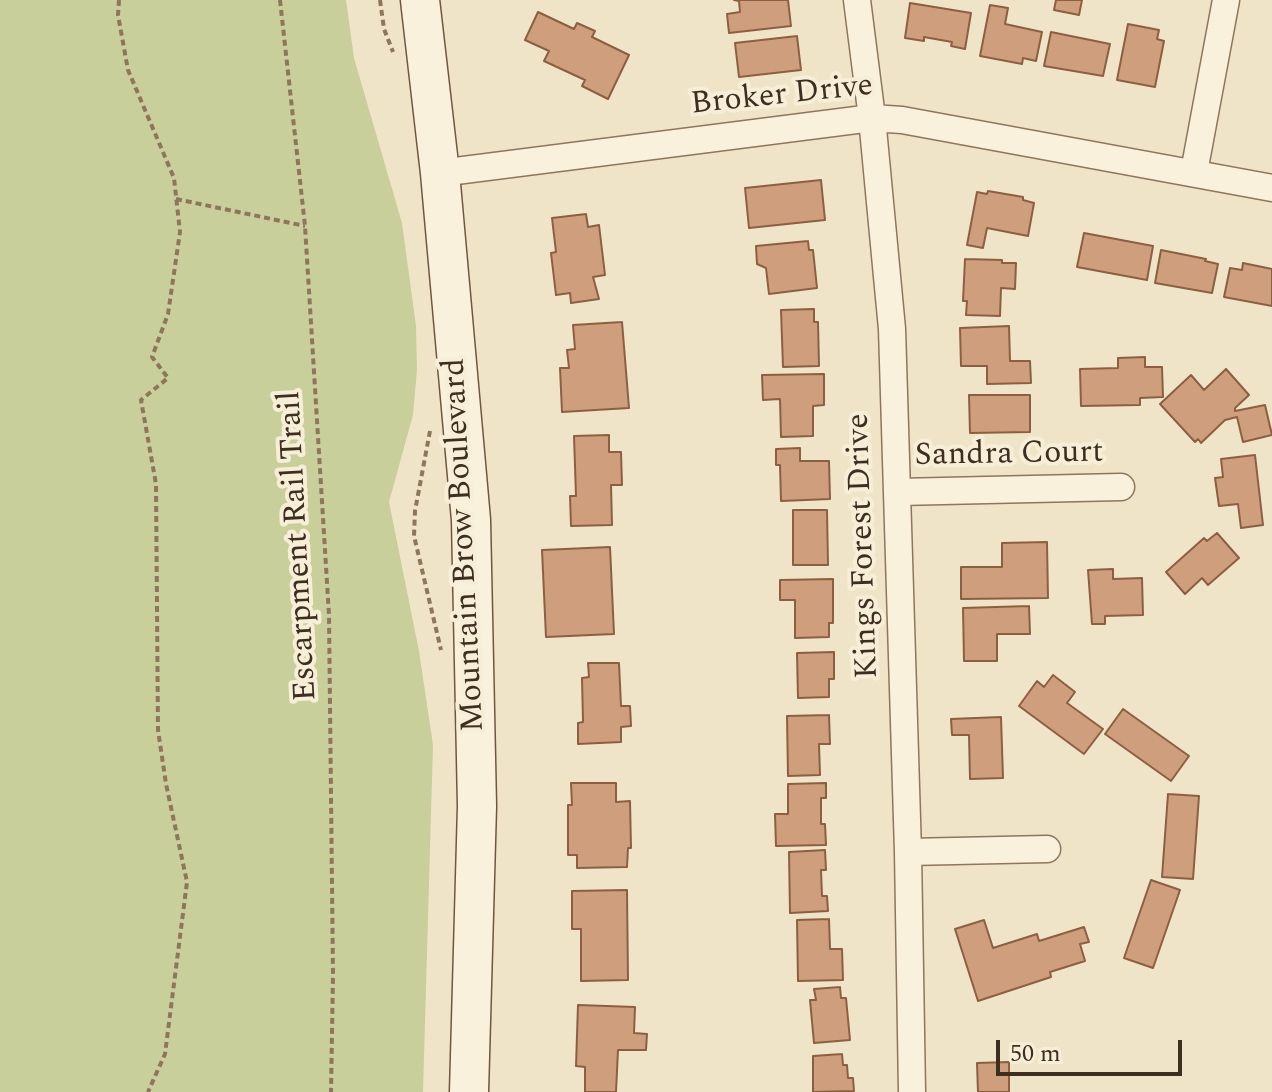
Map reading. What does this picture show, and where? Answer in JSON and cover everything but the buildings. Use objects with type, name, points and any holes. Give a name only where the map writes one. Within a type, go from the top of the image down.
[{"type":"main road","name":"Mountain Brow Boulevard","points":[[420,0],[440,173],[471,520],[477,806],[469,1092]]},
{"type":"street","name":"Kings Forest Drive","points":[[857,0],[872,118],[892,329],[912,1092]]},
{"type":"street","points":[[1194,172],[1226,0]]},
{"type":"street","name":"Broker Drive","points":[[440,173],[872,118],[902,120],[1272,188]]},
{"type":"street","name":"Sandra Court","points":[[898,492],[1121,487]]},
{"type":"street","points":[[908,852],[1047,849]]},
{"type":"path","points":[[119,0],[118,15],[128,70],[174,178],[180,232],[168,314],[152,357],[168,378],[141,400],[156,484],[158,730],[187,882],[165,1054],[148,1092]]},
{"type":"path","name":"Escarpment Rail Trail","points":[[280,0],[305,226],[329,615],[333,974],[331,1092]]},
{"type":"path","points":[[380,0],[384,29],[394,53]]},
{"type":"path","points":[[176,199],[305,226]]},
{"type":"path","points":[[430,430],[415,511],[414,536],[441,651]]},
{"type":"green space","points":[[0,0],[346,0],[354,58],[402,223],[416,326],[417,370],[413,415],[389,502],[419,651],[433,745],[423,1092],[0,1092]]}]
